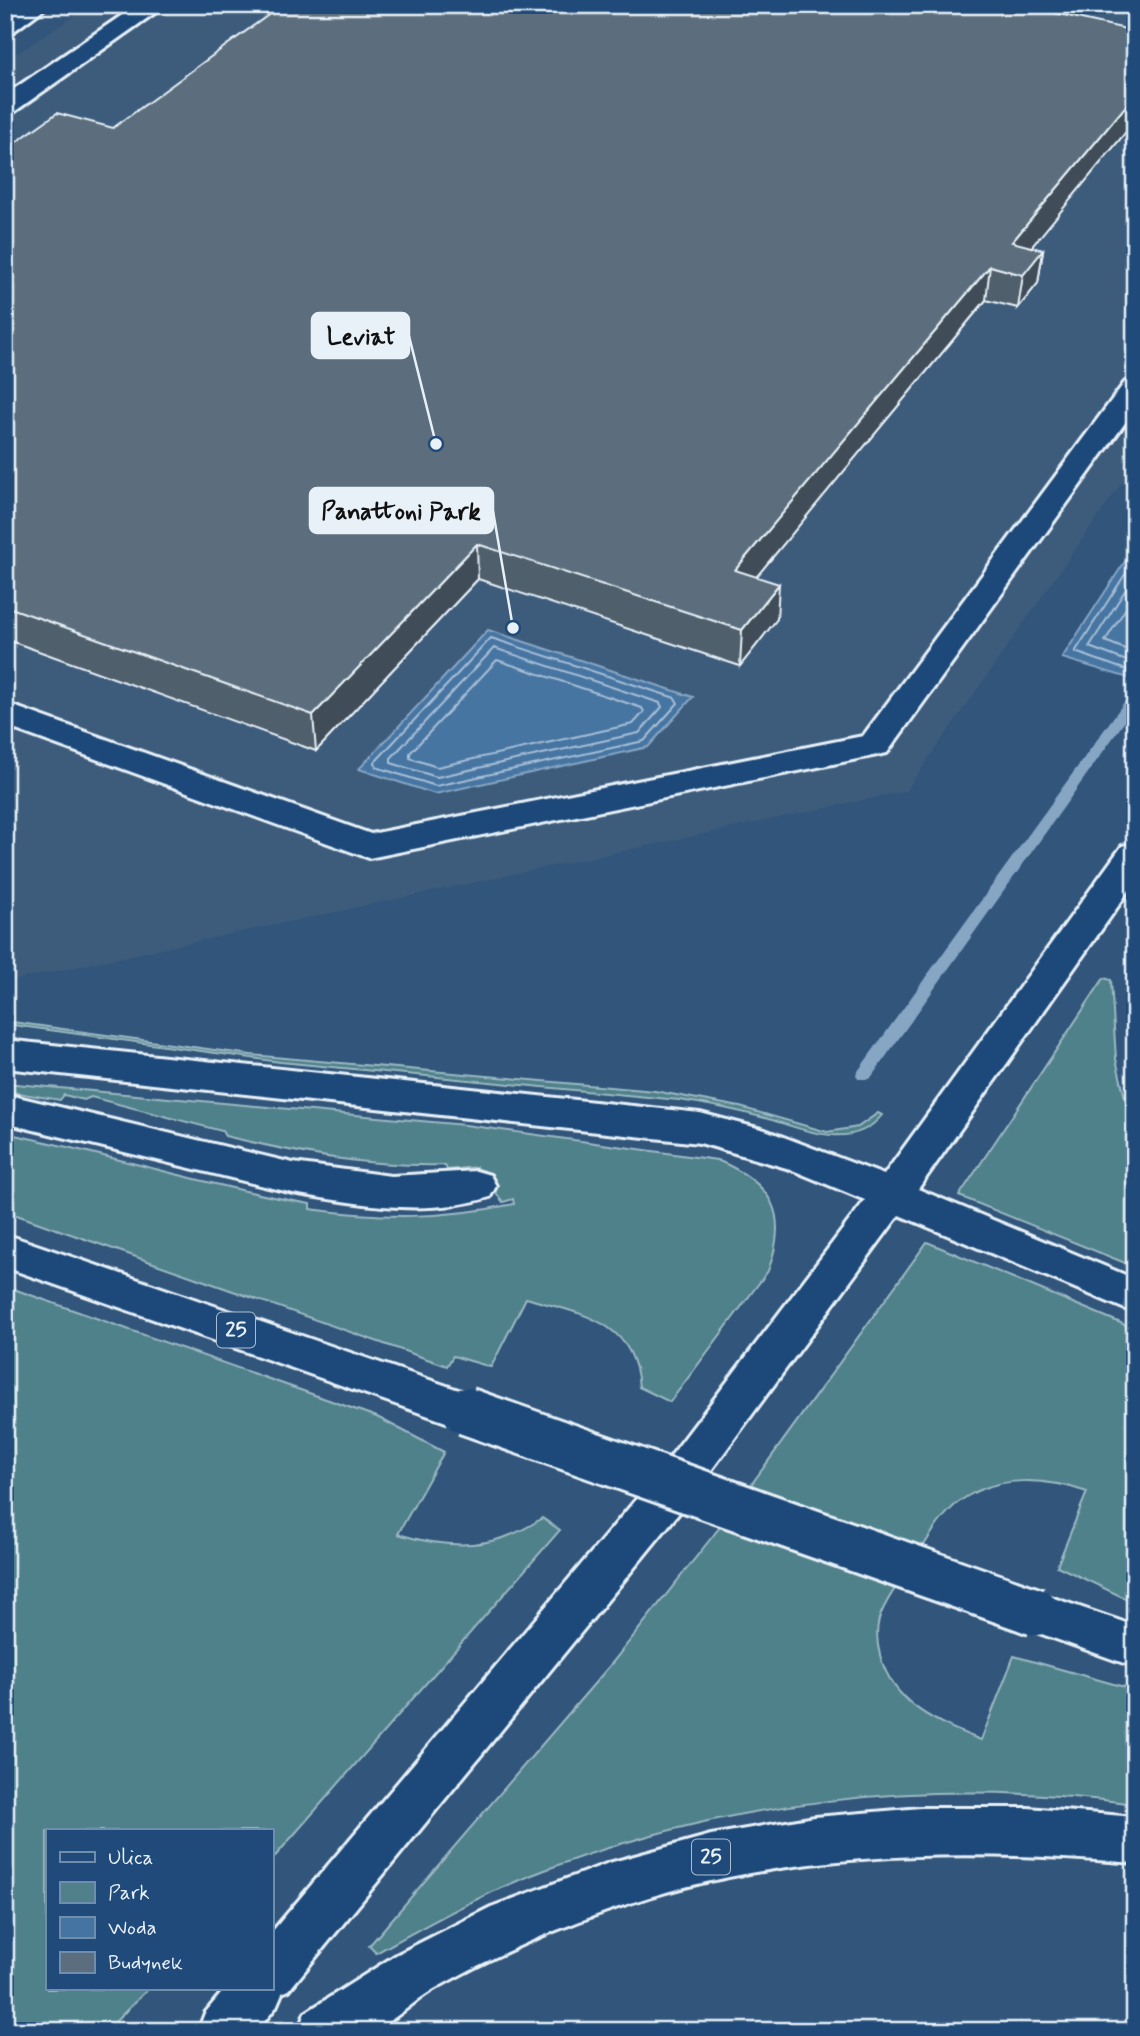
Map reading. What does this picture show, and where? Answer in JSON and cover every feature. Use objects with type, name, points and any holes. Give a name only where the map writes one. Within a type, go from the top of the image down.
[{"type":"street","points":[[5,26],[37,5]]},
{"type":"street","points":[[5,107],[154,5]]},
{"type":"street","points":[[5,714],[369,846],[875,745],[1135,388]]},
{"type":"street","points":[[273,1971],[671,1490],[891,1196],[1135,855]]},
{"type":"street","points":[[5,1054],[700,1128],[751,1140],[804,1158],[1135,1297]]},
{"type":"street","points":[[5,1108],[266,1171],[351,1188],[419,1191],[475,1186]]},
{"type":"street","name":"25","points":[[5,1250],[1135,1647]]},
{"type":"street","name":"25","points":[[324,2031],[419,1969],[491,1933],[557,1904],[694,1861],[788,1843],[905,1831],[1036,1830],[1135,1840]]},
{"type":"street","points":[[223,2031],[257,1990]]},
{"type":"shaded area","points":[[91,5],[1135,5],[1135,464],[906,791],[5,982],[5,61]]},
{"type":"green space","points":[[1104,978],[1111,980],[1116,1059],[1135,1141],[1135,1267],[959,1196]]},
{"type":"green space","points":[[5,1021],[251,1055],[655,1091],[740,1107],[827,1132],[858,1127],[878,1113],[882,1115],[870,1126],[856,1133],[826,1134],[701,1103],[280,1062],[5,1024]]},
{"type":"green space","points":[[5,1083],[465,1125],[717,1160],[751,1179],[771,1202],[776,1216],[777,1232],[774,1251],[768,1271],[670,1402],[639,1387],[635,1364],[627,1347],[615,1333],[584,1315],[526,1298],[491,1367],[453,1356],[447,1366],[5,1211],[5,1133],[310,1204],[310,1209],[362,1215],[437,1215],[514,1204],[513,1199],[503,1202],[476,1167],[447,1170],[445,1165],[388,1164],[307,1154],[225,1136],[222,1131],[91,1097],[84,1100],[64,1095],[60,1100],[5,1091]]},
{"type":"green space","points":[[927,1242],[1135,1329],[1135,1603],[1057,1566],[1087,1492],[1039,1482],[1022,1481],[990,1486],[960,1501],[946,1515],[885,1604],[879,1619],[877,1637],[886,1672],[895,1687],[919,1710],[949,1727],[981,1740],[1014,1656],[1135,1690],[1135,1804],[1059,1796],[905,1794],[753,1812],[678,1828],[604,1849],[532,1875],[472,1902],[376,1953],[369,1946],[612,1663],[727,1518]]},
{"type":"green space","points":[[5,1286],[377,1417],[444,1452],[398,1534],[436,1543],[473,1544],[508,1536],[542,1518],[560,1530],[273,1859],[273,1829],[46,1829],[46,1990],[147,1990],[106,2031],[5,2031]]},
{"type":"water","points":[[1135,546],[1135,680],[1062,658]]},
{"type":"water","points":[[488,630],[693,697],[648,747],[435,794],[359,769]]},
{"type":"building","points":[[282,5],[1019,5],[1135,31],[1135,95],[1012,242],[1043,250],[1023,275],[990,266],[735,570],[779,584],[742,630],[477,544],[313,715],[5,606],[5,150],[57,113],[113,128]]},
{"type":"waterway","points":[[864,1075],[1135,697]]},
{"type":"place","name":"Leviat","points":[[436,444]]},
{"type":"place","name":"Panattoni Park","points":[[513,628]]}]
